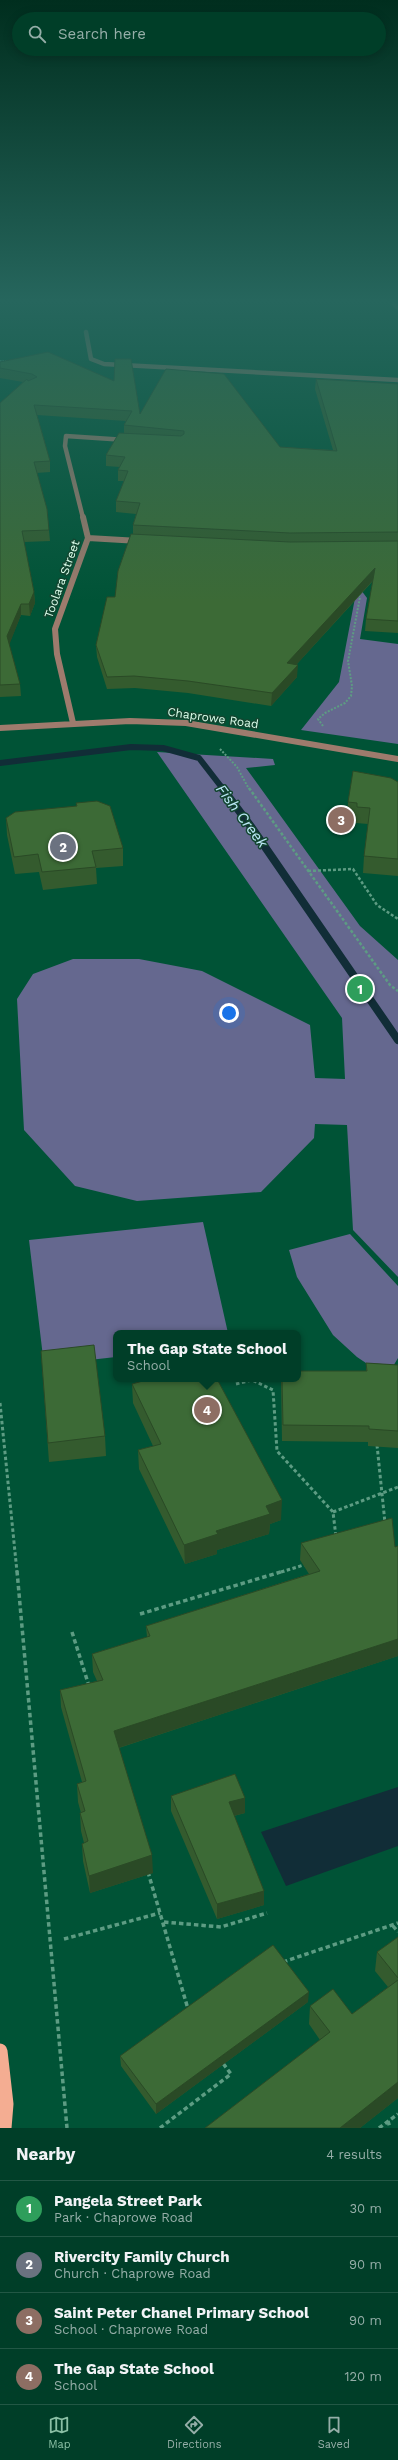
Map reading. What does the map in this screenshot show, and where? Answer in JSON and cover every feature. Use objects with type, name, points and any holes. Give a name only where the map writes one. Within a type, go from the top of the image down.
[{"type":"main road","points":[[0,2051],[7,2128]]},
{"type":"main road","points":[[4,2128],[6,2104]]},
{"type":"street","name":"Toolara Street","points":[[73,723],[57,654],[55,629],[88,538],[65,446],[66,436],[135,440]]},
{"type":"street","points":[[88,538],[142,541]]},
{"type":"street","name":"Chaprowe Road","points":[[0,728],[130,721],[186,723],[398,759]]},
{"type":"path","points":[[326,729],[318,719],[322,713],[343,704],[349,699],[353,690],[348,662],[360,597],[356,591]]},
{"type":"path","points":[[217,745],[237,767],[251,792],[390,985],[398,991]]},
{"type":"path","points":[[308,871],[353,870],[375,904],[385,914],[398,919]]},
{"type":"path","points":[[236,1384],[244,1382]]},
{"type":"path","points":[[256,1382],[273,1390],[278,1451],[333,1512],[336,1540]]},
{"type":"path","points":[[0,1403],[33,1734],[67,2128]]},
{"type":"path","points":[[377,1442],[386,1528]]},
{"type":"path","points":[[333,1512],[398,1487]]},
{"type":"path","points":[[140,1614],[315,1562]]},
{"type":"path","points":[[72,1632],[91,1693]]},
{"type":"path","points":[[146,1867],[164,1922],[188,2011]]},
{"type":"path","points":[[64,1939],[160,1913]]},
{"type":"path","points":[[164,1922],[221,1927],[266,1913]]},
{"type":"path","points":[[279,1963],[398,1924]]},
{"type":"path","points":[[392,1926],[398,1932]]},
{"type":"path","points":[[160,2128],[231,2074],[216,2056]]},
{"type":"path","points":[[378,2128],[398,2114]]},
{"type":"path","points":[[388,2121],[390,2128]]},
{"type":"shaded area","points":[[340,562],[367,598],[360,639],[398,644],[398,744],[301,730],[339,682],[355,598]]},
{"type":"shaded area","points":[[157,752],[273,759],[275,765],[246,768],[360,926],[398,960],[398,1277],[353,1230],[347,1125],[315,1124],[314,1138],[261,1192],[137,1201],[75,1186],[24,1130],[17,999],[33,974],[73,959],[139,959],[202,971],[310,1025],[315,1078],[345,1079],[342,1018]]},
{"type":"shaded area","points":[[203,1222],[227,1330],[113,1330],[113,1357],[44,1365],[29,1240]]},
{"type":"shaded area","points":[[350,1234],[398,1286],[398,1358],[392,1368],[378,1371],[357,1357],[333,1335],[297,1277],[289,1250]]},
{"type":"shaded area","points":[[398,1787],[398,1846],[286,1886],[261,1832]]},
{"type":"building","points":[[0,403],[138,403],[140,414],[146,403],[246,403],[280,447],[337,451],[323,403],[398,403],[398,532],[290,533],[133,525],[140,503],[116,501],[128,471],[118,470],[125,457],[106,455],[119,433],[181,436],[184,434],[184,431],[124,425],[132,411],[34,405],[50,461],[34,462],[47,509],[49,530],[22,531],[34,592],[29,604],[21,604],[7,636],[20,684],[0,685]]},
{"type":"building","points":[[131,534],[290,542],[398,541],[398,621],[366,619],[375,568],[287,663],[298,665],[272,693],[188,681],[134,676],[107,677],[96,645],[107,597],[115,597],[118,571]]},
{"type":"building","points":[[353,771],[391,778],[398,782],[398,859],[364,856],[370,808],[357,807],[357,803],[348,802]]},
{"type":"building","points":[[97,801],[110,806],[123,848],[92,851],[96,867],[42,872],[38,854],[14,857],[6,818],[15,812],[77,806],[76,803]]},
{"type":"building","points":[[94,1345],[105,1436],[48,1443],[41,1351]]},
{"type":"building","points":[[366,1363],[398,1365],[398,1431],[369,1429],[369,1426],[283,1425],[282,1382],[301,1382],[301,1371],[367,1371]]},
{"type":"building","points":[[139,1382],[219,1382],[282,1500],[266,1506],[270,1514],[216,1531],[218,1534],[184,1545],[138,1450],[161,1444],[132,1384]]},
{"type":"building","points":[[392,1518],[395,1547],[398,1546],[398,1639],[114,1731],[152,1855],[89,1876],[82,1844],[88,1841],[80,1813],[85,1811],[77,1784],[86,1781],[60,1690],[103,1680],[92,1654],[150,1636],[146,1626],[320,1571],[301,1543]]},
{"type":"building","points":[[235,1774],[245,1798],[229,1802],[264,1891],[217,1904],[171,1796]]},
{"type":"building","points":[[398,1937],[398,1978],[377,1952]]},
{"type":"building","points":[[273,1945],[309,1992],[156,2104],[120,2056]]},
{"type":"building","points":[[398,1980],[398,2082],[340,2128],[205,2128],[330,2032],[310,2006],[333,1989],[352,2014]]},
{"type":"waterway","name":"Fish Creek","points":[[0,763],[131,747],[163,748],[199,758],[223,789]]},
{"type":"waterway","name":"Fish Creek","points":[[222,788],[252,828],[398,1040]]},
{"type":"place","name":"Saint Peter Chanel Primary School","points":[[341,820]]},
{"type":"place","name":"Rivercity Family Church","points":[[63,847]]},
{"type":"place","name":"Pangela Street Park","points":[[360,989]]},
{"type":"place","name":"The Gap State School","points":[[207,1410]]}]
